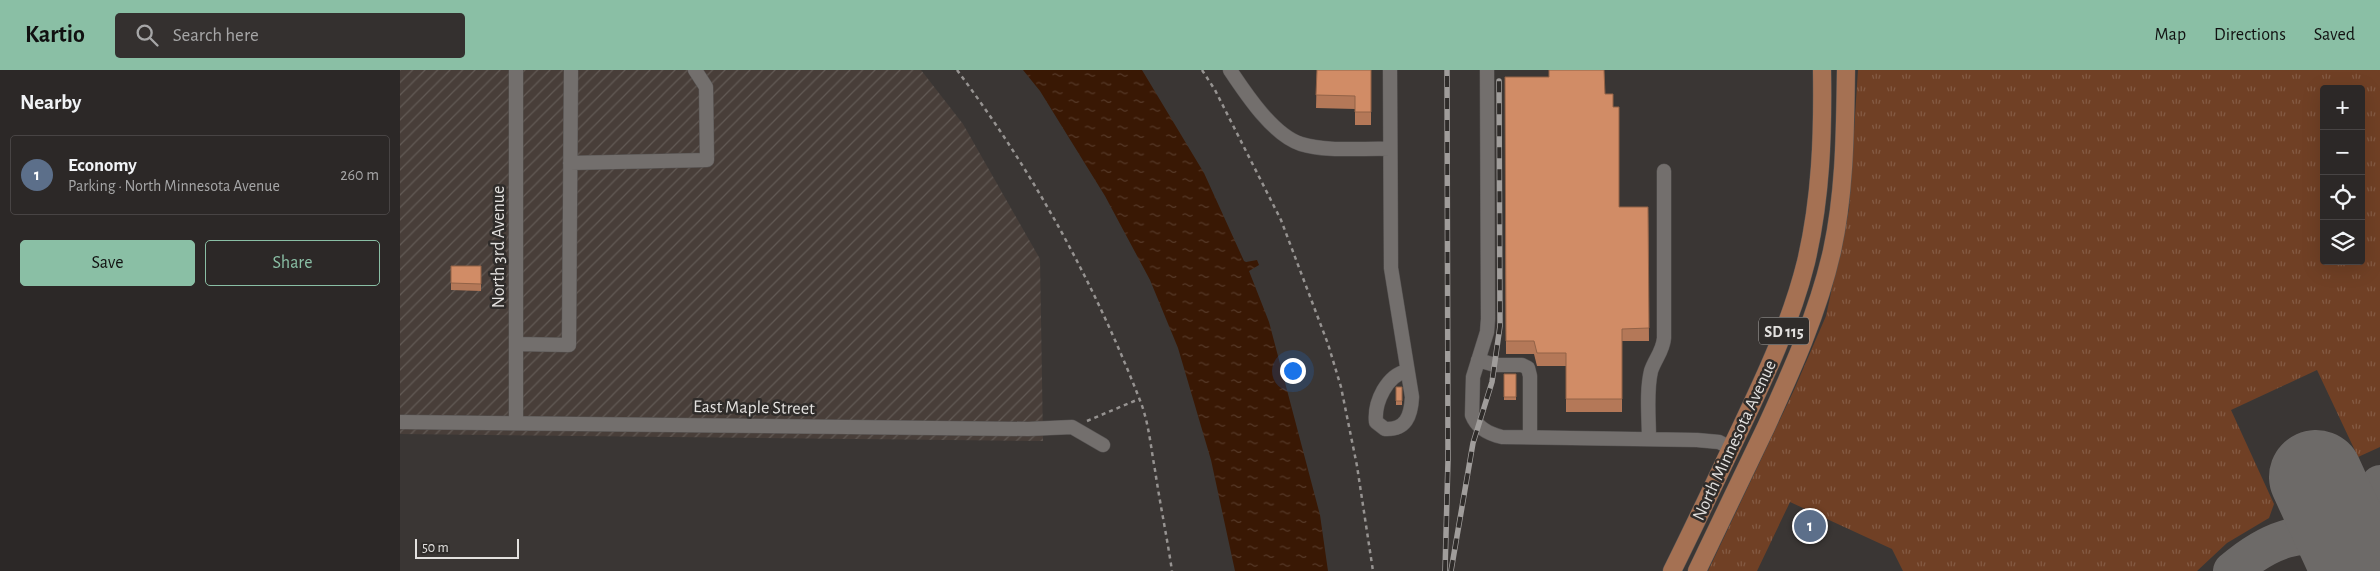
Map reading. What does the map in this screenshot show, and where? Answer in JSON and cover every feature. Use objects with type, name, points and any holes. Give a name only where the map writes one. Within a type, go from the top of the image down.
[{"type":"main road","name":"North Minnesota Avenue","points":[[1672,571],[1731,448],[1784,330],[1806,263],[1822,167],[1822,70]]},
{"type":"main road","name":"North Minnesota Avenue","points":[[1697,571],[1788,380],[1803,345],[1824,282],[1832,251],[1841,189],[1846,70]]},
{"type":"street","name":"North 3rd Avenue","points":[[516,70],[516,423]]},
{"type":"street","points":[[516,344],[569,345],[571,70]]},
{"type":"street","points":[[570,163],[707,160],[706,86],[695,70]]},
{"type":"street","points":[[1230,70],[1274,127],[1287,138],[1301,144],[1317,147],[1390,149]]},
{"type":"street","points":[[1390,70],[1391,268],[1407,371]]},
{"type":"street","points":[[1487,70],[1489,304],[1487,332],[1473,384],[1472,415],[1474,420],[1485,431],[1493,435],[1711,440],[1731,448]]},
{"type":"street","points":[[1649,439],[1652,370],[1664,346],[1664,171]]},
{"type":"street","points":[[1478,360],[1495,365],[1522,365],[1528,368],[1530,376],[1530,437]]},
{"type":"street","name":"East Maple Street","points":[[400,422],[1028,429],[1072,427]]},
{"type":"street","points":[[1072,427],[1102,445]]},
{"type":"path","points":[[957,70],[1005,138],[1065,235],[1101,309],[1138,399],[1150,444],[1172,571]]},
{"type":"path","points":[[1202,70],[1215,90],[1281,220],[1328,344],[1341,387],[1354,449],[1373,571]]},
{"type":"path","points":[[1072,427],[1138,399]]},
{"type":"shaded area","points":[[400,70],[921,70],[963,124],[1040,259],[1043,441],[400,434]]},
{"type":"green space","points":[[1858,70],[2380,70],[2380,447],[2358,457],[2317,370],[2231,410],[2274,504],[2269,518],[2227,543],[2197,571],[1903,571],[1892,549],[1790,502],[1757,571],[1708,571],[1794,390],[1826,316],[1849,209]]},
{"type":"water","points":[[1023,70],[1142,70],[1204,173],[1244,261],[1257,260],[1259,265],[1249,271],[1269,322],[1320,515],[1328,571],[1235,571],[1211,460],[1178,348],[1150,280],[1105,196],[1040,91]]},
{"type":"building","points":[[1317,70],[1371,70],[1371,112],[1355,112],[1355,96],[1316,95]]},
{"type":"building","points":[[1549,70],[1604,70],[1605,94],[1613,94],[1613,107],[1619,107],[1619,207],[1648,207],[1649,328],[1622,329],[1622,399],[1566,399],[1566,353],[1537,353],[1534,341],[1506,341],[1505,77],[1549,77]]},
{"type":"building","points":[[451,266],[481,266],[481,284],[451,283]]},
{"type":"building","points":[[1504,374],[1516,374],[1516,397],[1504,397]]},
{"type":"building","points":[[1396,387],[1402,387],[1402,401],[1396,401]]},
{"type":"taxiway","points":[[2356,564],[2356,541],[2360,522],[2380,484]]},
{"type":"taxiway","points":[[2232,571],[2271,545],[2285,539],[2300,536],[2315,536],[2329,541],[2345,552],[2356,564]]},
{"type":"runway","points":[[2316,477],[2359,571]]},
{"type":"railway","points":[[1445,571],[1448,460],[1447,70]]},
{"type":"railway","points":[[1451,571],[1473,443],[1492,382],[1500,326],[1499,81]]},
{"type":"place","name":"Economy","points":[[1810,526]]}]
